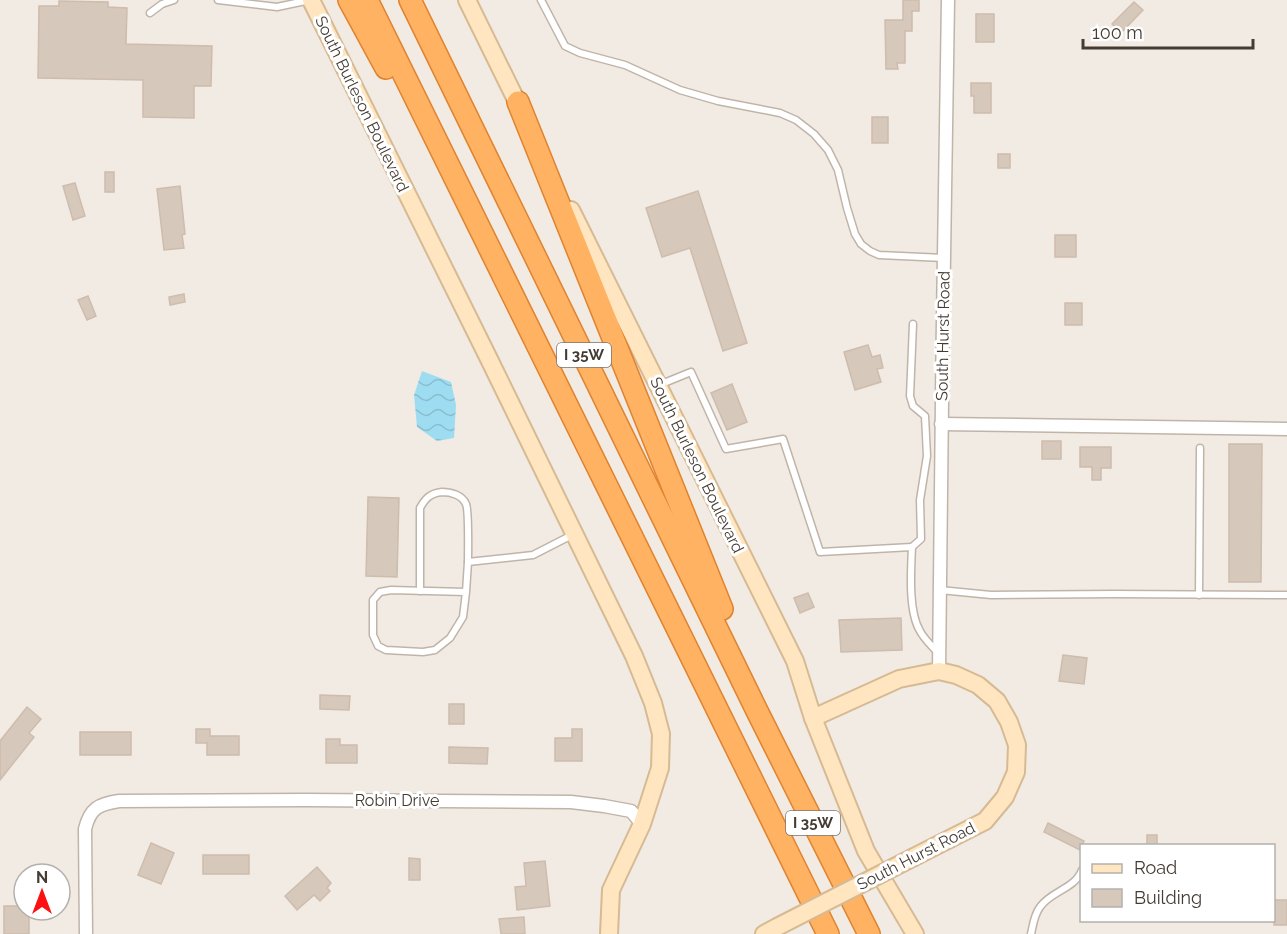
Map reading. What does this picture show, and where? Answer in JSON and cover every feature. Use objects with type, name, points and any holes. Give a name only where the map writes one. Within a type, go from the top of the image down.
[{"type":"highway","points":[[349,0],[430,152],[456,180]]},
{"type":"highway","name":"I 35W","points":[[368,0],[828,934]]},
{"type":"highway","name":"I 35W","points":[[410,0],[757,711],[869,934]]},
{"type":"highway","points":[[518,102],[731,631],[757,711]]},
{"type":"main road","name":"South Burleson Boulevard","points":[[311,0],[634,656],[653,703],[661,734],[660,768],[642,824],[611,890],[609,934]]},
{"type":"main road","name":"South Burleson Boulevard","points":[[467,0],[795,661],[813,718],[866,851],[915,934]]},
{"type":"main road","name":"South Hurst Road","points":[[771,931],[985,821],[1005,797],[1016,772],[1017,745],[997,700],[978,685],[956,675],[939,671],[899,679],[813,718]]},
{"type":"street","name":"South Hurst Road","points":[[939,671],[941,347],[945,258],[948,0]]},
{"type":"street","points":[[941,424],[1287,429]]},
{"type":"street","name":"Robin Drive","points":[[86,934],[85,829],[92,811],[104,803],[306,800],[571,802],[631,811],[642,824]]},
{"type":"lane","points":[[150,13],[162,4],[174,0]]},
{"type":"lane","points":[[219,0],[277,7],[311,0]]},
{"type":"lane","points":[[541,0],[565,46],[580,53],[625,65],[680,90],[718,101],[780,113],[796,120],[828,150],[838,170],[855,234],[861,244],[879,255],[945,258]]},
{"type":"lane","points":[[658,386],[692,372],[726,449],[783,439],[820,552],[912,547],[921,539],[920,500],[927,456],[925,416],[913,406],[910,396],[913,324]]},
{"type":"lane","points":[[1199,595],[1200,448]]},
{"type":"lane","points":[[420,591],[420,508],[425,498],[438,492],[452,492],[467,506],[468,562],[466,592],[463,617],[450,638],[435,650],[423,652],[386,650],[378,646],[373,635],[373,600],[380,592],[391,590],[420,591],[466,592]]},
{"type":"lane","points":[[468,562],[532,555],[574,534]]},
{"type":"lane","points":[[912,547],[911,586],[914,617],[920,632],[939,653]]},
{"type":"lane","points":[[939,590],[991,596],[1115,594],[1287,596]]},
{"type":"lane","points":[[1031,934],[1039,908],[1046,900],[1074,882],[1080,874]]},
{"type":"water","points":[[422,371],[451,382],[456,405],[454,438],[437,441],[417,427],[414,395]]},
{"type":"building","points":[[903,0],[919,0],[919,11],[912,11],[912,31],[905,31],[905,63],[897,63],[898,69],[886,69],[885,20],[903,20]]},
{"type":"building","points":[[59,1],[108,2],[108,7],[127,8],[126,44],[212,46],[211,86],[194,86],[194,118],[143,117],[143,80],[38,78],[39,6],[59,6]]},
{"type":"building","points":[[1134,2],[1143,10],[1121,33],[1112,24]]},
{"type":"building","points":[[976,14],[994,14],[994,42],[976,42]]},
{"type":"building","points":[[971,83],[991,83],[991,113],[974,113]]},
{"type":"building","points":[[872,117],[888,117],[888,143],[872,143]]},
{"type":"building","points":[[998,154],[1010,154],[1010,168],[998,168]]},
{"type":"building","points":[[105,172],[114,172],[114,192],[105,192]]},
{"type":"building","points":[[75,183],[85,216],[73,220],[63,186]]},
{"type":"building","points":[[180,186],[185,234],[182,235],[184,248],[164,250],[157,189]]},
{"type":"building","points":[[698,191],[747,343],[723,351],[690,248],[662,257],[646,208]]},
{"type":"building","points":[[1055,235],[1076,235],[1076,257],[1055,257]]},
{"type":"building","points":[[184,294],[185,302],[170,305],[169,297]]},
{"type":"building","points":[[88,296],[96,316],[87,320],[78,300]]},
{"type":"building","points":[[1065,303],[1082,303],[1082,325],[1065,325]]},
{"type":"building","points":[[868,345],[872,357],[880,355],[883,368],[877,369],[881,382],[855,390],[844,352]]},
{"type":"building","points":[[732,384],[747,422],[727,430],[711,393]]},
{"type":"building","points":[[1042,441],[1061,441],[1061,459],[1042,459]]},
{"type":"building","points":[[1229,444],[1262,444],[1261,582],[1229,582]]},
{"type":"building","points":[[1080,447],[1111,447],[1111,468],[1101,468],[1101,480],[1092,480],[1092,467],[1080,467]]},
{"type":"building","points":[[368,497],[399,498],[397,577],[366,576]]},
{"type":"building","points":[[808,593],[814,607],[800,613],[794,598]]},
{"type":"building","points":[[901,618],[902,650],[841,652],[839,620]]},
{"type":"building","points":[[1063,655],[1087,658],[1084,684],[1059,681]]},
{"type":"building","points":[[320,695],[350,696],[349,710],[320,709]]},
{"type":"building","points":[[449,704],[464,704],[464,724],[449,724]]},
{"type":"building","points":[[27,707],[41,719],[29,733],[34,737],[0,780],[0,741]]},
{"type":"building","points":[[196,729],[210,729],[210,736],[239,736],[239,755],[207,755],[207,743],[196,743]]},
{"type":"building","points":[[572,729],[582,729],[582,761],[555,761],[555,738],[572,738]]},
{"type":"building","points":[[80,732],[131,732],[131,755],[80,755]]},
{"type":"building","points":[[326,739],[340,739],[340,745],[357,745],[357,763],[326,763]]},
{"type":"building","points":[[449,747],[488,748],[487,764],[449,763]]},
{"type":"building","points":[[1048,823],[1084,841],[1080,844],[1080,850],[1044,832]]},
{"type":"building","points":[[1147,835],[1157,835],[1157,844],[1147,844]]},
{"type":"building","points":[[151,843],[174,853],[161,884],[138,875]]},
{"type":"building","points":[[203,855],[249,855],[249,874],[203,874]]},
{"type":"building","points":[[409,858],[420,859],[420,880],[409,880]]},
{"type":"building","points":[[545,861],[550,906],[517,910],[515,887],[526,886],[524,863]]},
{"type":"building","points":[[317,867],[331,883],[327,888],[330,891],[320,901],[314,895],[297,910],[285,896]]},
{"type":"building","points":[[1275,900],[1287,900],[1287,925],[1274,925]]},
{"type":"building","points":[[4,906],[12,906],[12,922],[29,922],[29,934],[4,934]]},
{"type":"building","points":[[524,917],[525,934],[501,934],[499,919]]}]
